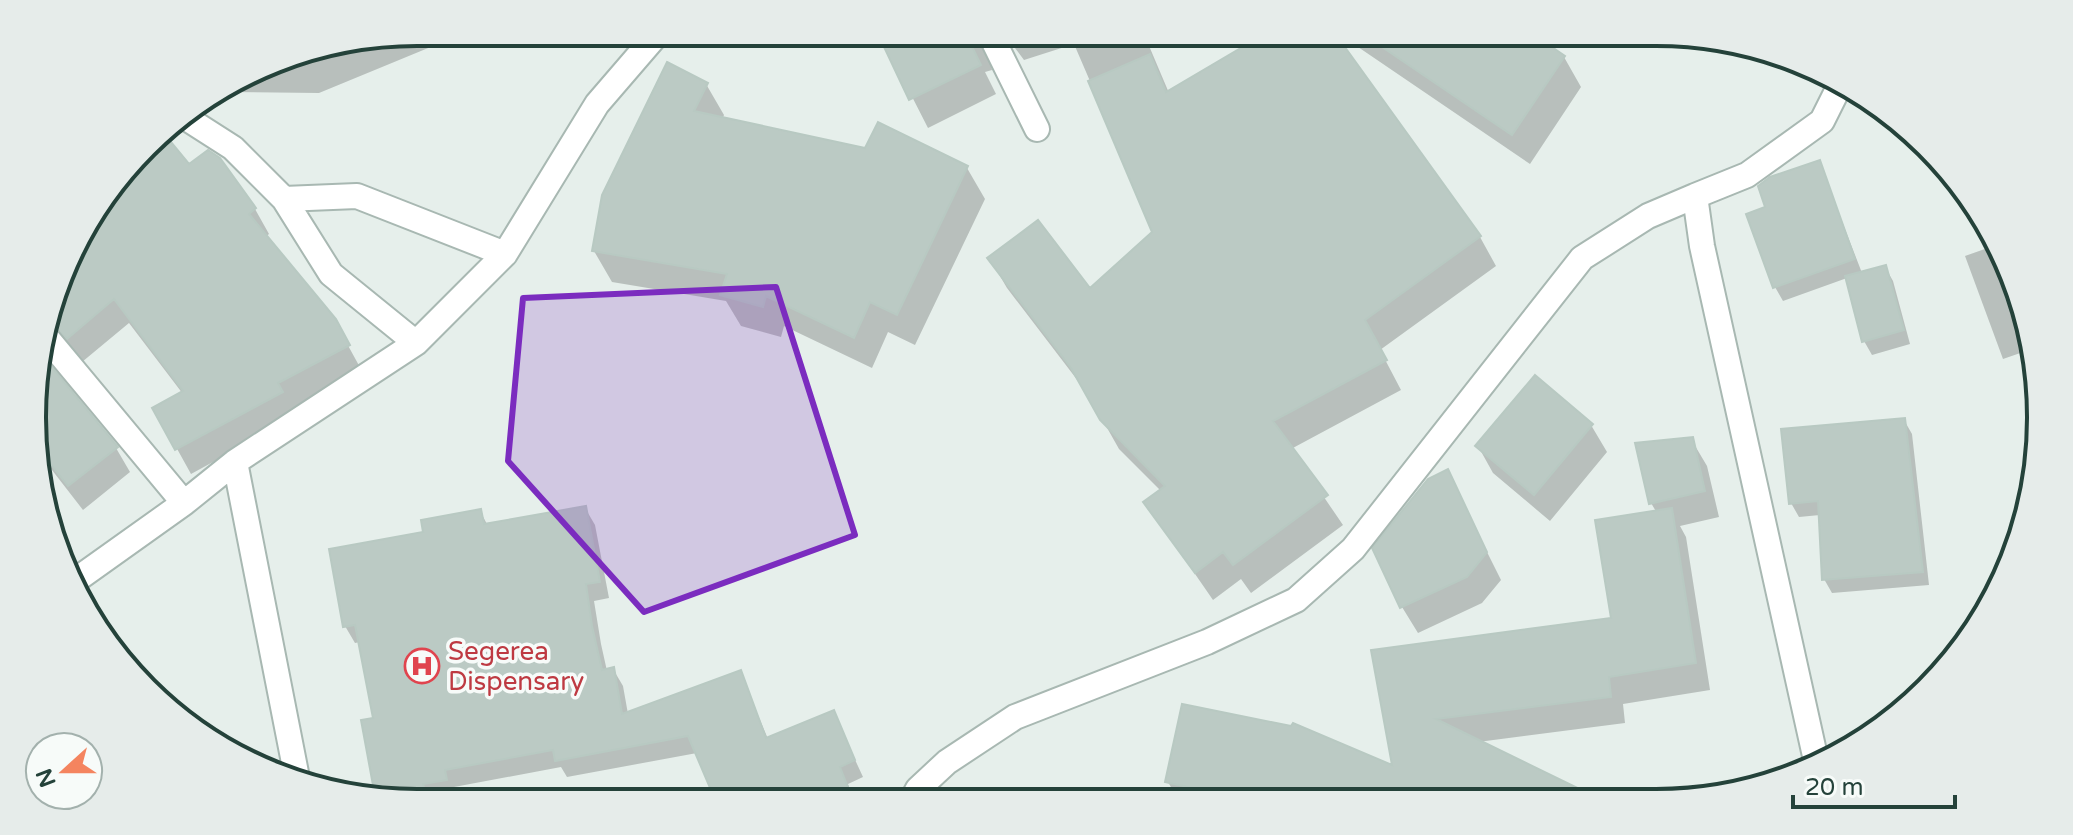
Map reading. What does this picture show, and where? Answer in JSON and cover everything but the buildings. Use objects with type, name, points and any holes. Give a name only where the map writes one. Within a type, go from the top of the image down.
[{"type":"street","points":[[81,576],[184,503],[235,462],[416,343],[505,254],[597,104],[647,46]]},
{"type":"street","points":[[996,46],[1037,129]]},
{"type":"street","points":[[918,789],[947,762],[1015,717],[1207,642],[1296,600],[1353,549],[1582,258],[1648,216],[1747,175],[1822,121],[1836,93]]},
{"type":"street","points":[[192,122],[233,148],[284,199],[331,274],[416,343]]},
{"type":"street","points":[[284,199],[357,196],[505,254]]},
{"type":"street","points":[[1695,196],[1702,246],[1814,754]]},
{"type":"street","points":[[53,345],[184,503]]},
{"type":"street","points":[[235,462],[295,768]]},
{"type":"highlighted area","points":[[776,287],[855,535],[644,612],[508,461],[523,298]]},
{"type":"place","name":"Segerea Dispensary","points":[[422,666]]}]
